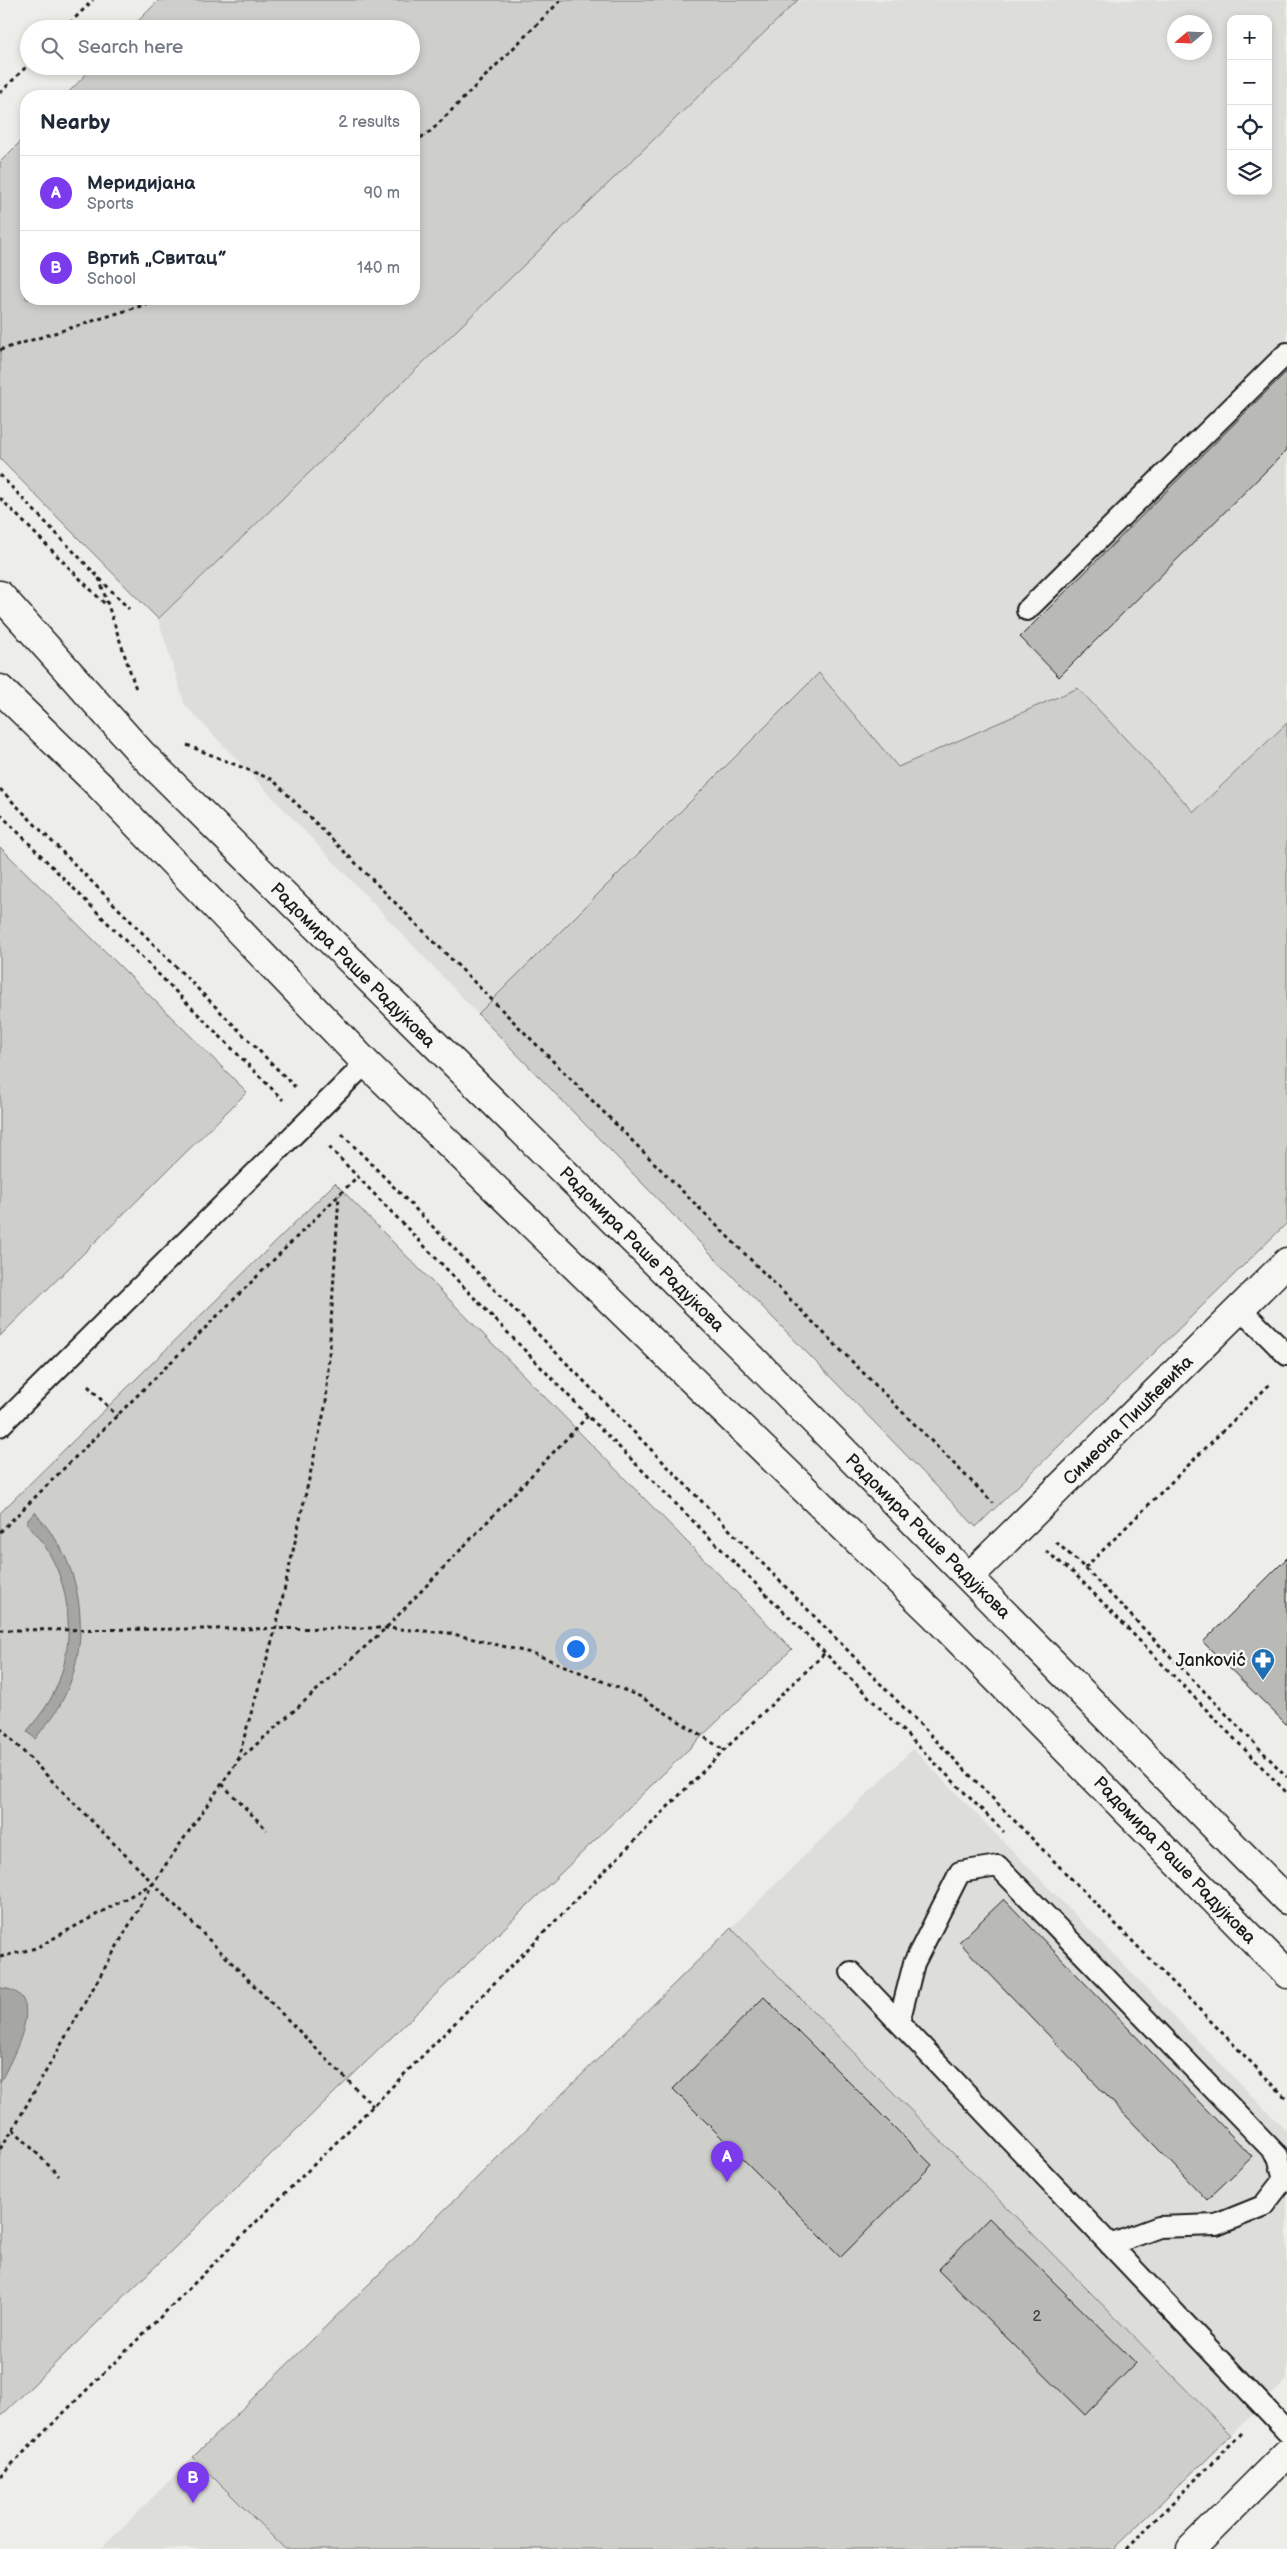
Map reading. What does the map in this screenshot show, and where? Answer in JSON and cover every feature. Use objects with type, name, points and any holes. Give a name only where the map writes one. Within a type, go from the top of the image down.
[{"type":"street","name":"Радомира Раше Радујкова","points":[[0,595],[142,754],[754,1360],[1287,1900]]},
{"type":"street","name":"Радомира Раше Радујкова","points":[[0,688],[100,786],[366,1063],[933,1614],[1287,1974]]},
{"type":"street","name":"Симеона Пишћевића","points":[[969,1577],[1287,1262]]},
{"type":"street","points":[[1191,2549],[1287,2453]]},
{"type":"lane","points":[[1027,610],[1287,353]]},
{"type":"lane","points":[[0,1426],[366,1063]]},
{"type":"lane","points":[[1240,1308],[1287,1355]]},
{"type":"lane","points":[[899,2022],[914,1964],[960,1872],[998,1866],[1278,2156],[1284,2179],[1263,2206],[1216,2225],[1159,2228],[1110,2245]]},
{"type":"lane","points":[[851,1972],[1287,2431]]},
{"type":"path","points":[[73,20],[93,0]]},
{"type":"path","points":[[420,138],[431,131],[562,0]]},
{"type":"path","points":[[0,93],[20,73]]},
{"type":"path","points":[[0,350],[144,305]]},
{"type":"path","points":[[0,475],[129,609]]},
{"type":"path","points":[[0,498],[107,607]]},
{"type":"path","points":[[99,578],[107,607],[136,690]]},
{"type":"path","points":[[186,744],[273,780],[1019,1529],[1075,1574],[1287,1793]]},
{"type":"path","points":[[0,789],[312,1116],[1287,2099]]},
{"type":"path","points":[[0,814],[312,1116],[358,1176],[588,1416],[1008,1836]]},
{"type":"path","points":[[0,1532],[358,1176]]},
{"type":"path","points":[[237,1762],[276,1627],[326,1404],[339,1195]]},
{"type":"path","points":[[64,1362],[118,1416]]},
{"type":"path","points":[[1086,1568],[1273,1381]]},
{"type":"path","points":[[0,2148],[13,2129],[153,1883],[237,1762],[386,1628],[588,1416]]},
{"type":"path","points":[[1019,1529],[1059,1543],[1086,1568],[1287,1777]]},
{"type":"path","points":[[0,1630],[276,1627],[386,1628],[449,1633],[535,1654],[641,1697],[724,1750]]},
{"type":"path","points":[[0,2476],[373,2106],[724,1750],[826,1652]]},
{"type":"path","points":[[0,1728],[373,2106]]},
{"type":"path","points":[[222,1784],[267,1830]]},
{"type":"path","points":[[0,1957],[36,1948],[153,1883]]},
{"type":"path","points":[[13,2129],[58,2176]]},
{"type":"path","points":[[1126,2549],[1267,2409]]},
{"type":"shaded area","points":[[159,0],[798,0],[158,619],[0,459],[0,162],[20,142],[20,305],[420,305],[420,90],[71,90],[85,75],[420,75],[420,20],[139,20]]},
{"type":"shaded area","points":[[798,0],[1287,0],[1287,723],[1194,812],[1078,688],[898,767],[819,673],[478,1014],[185,705],[158,619]]},
{"type":"shaded area","points":[[819,673],[898,767],[1078,688],[1194,812],[1287,723],[1287,1223],[976,1527],[478,1014]]},
{"type":"shaded area","points":[[0,847],[247,1092],[0,1336]]},
{"type":"shaded area","points":[[335,1183],[792,1649],[0,2417],[0,1513]]},
{"type":"shaded area","points":[[35,1512],[60,1546],[69,1565],[79,1605],[80,1626],[79,1646],[69,1686],[58,1709],[35,1739],[27,1731],[48,1704],[58,1683],[64,1665],[68,1626],[67,1607],[57,1570],[47,1549],[26,1522]]},
{"type":"shaded area","points":[[913,1749],[1287,2132],[1287,2380],[1231,2435],[731,1928]]},
{"type":"shaded area","points":[[731,1928],[1231,2435],[1113,2549],[285,2549],[193,2457]]},
{"type":"shaded area","points":[[0,1988],[15,1992],[23,2001],[26,2013],[19,2043],[0,2083]]},
{"type":"shaded area","points":[[193,2457],[285,2549],[101,2549]]},
{"type":"building","points":[[1287,371],[1287,450],[1059,677],[1020,637]]},
{"type":"building","points":[[1287,1558],[1287,1725],[1203,1642]]},
{"type":"building","points":[[1004,1899],[1252,2157],[1207,2200],[959,1942]]},
{"type":"building","points":[[764,1997],[932,2165],[841,2257],[673,2089]]},
{"type":"building","points":[[989,2218],[1136,2363],[1085,2415],[938,2270]]},
{"type":"place","name":"Janković","points":[[1263,1681]]},
{"type":"place","name":"Меридијана","points":[[727,2182]]},
{"type":"place","name":"Вртић „Свитац”","points":[[193,2503]]}]
